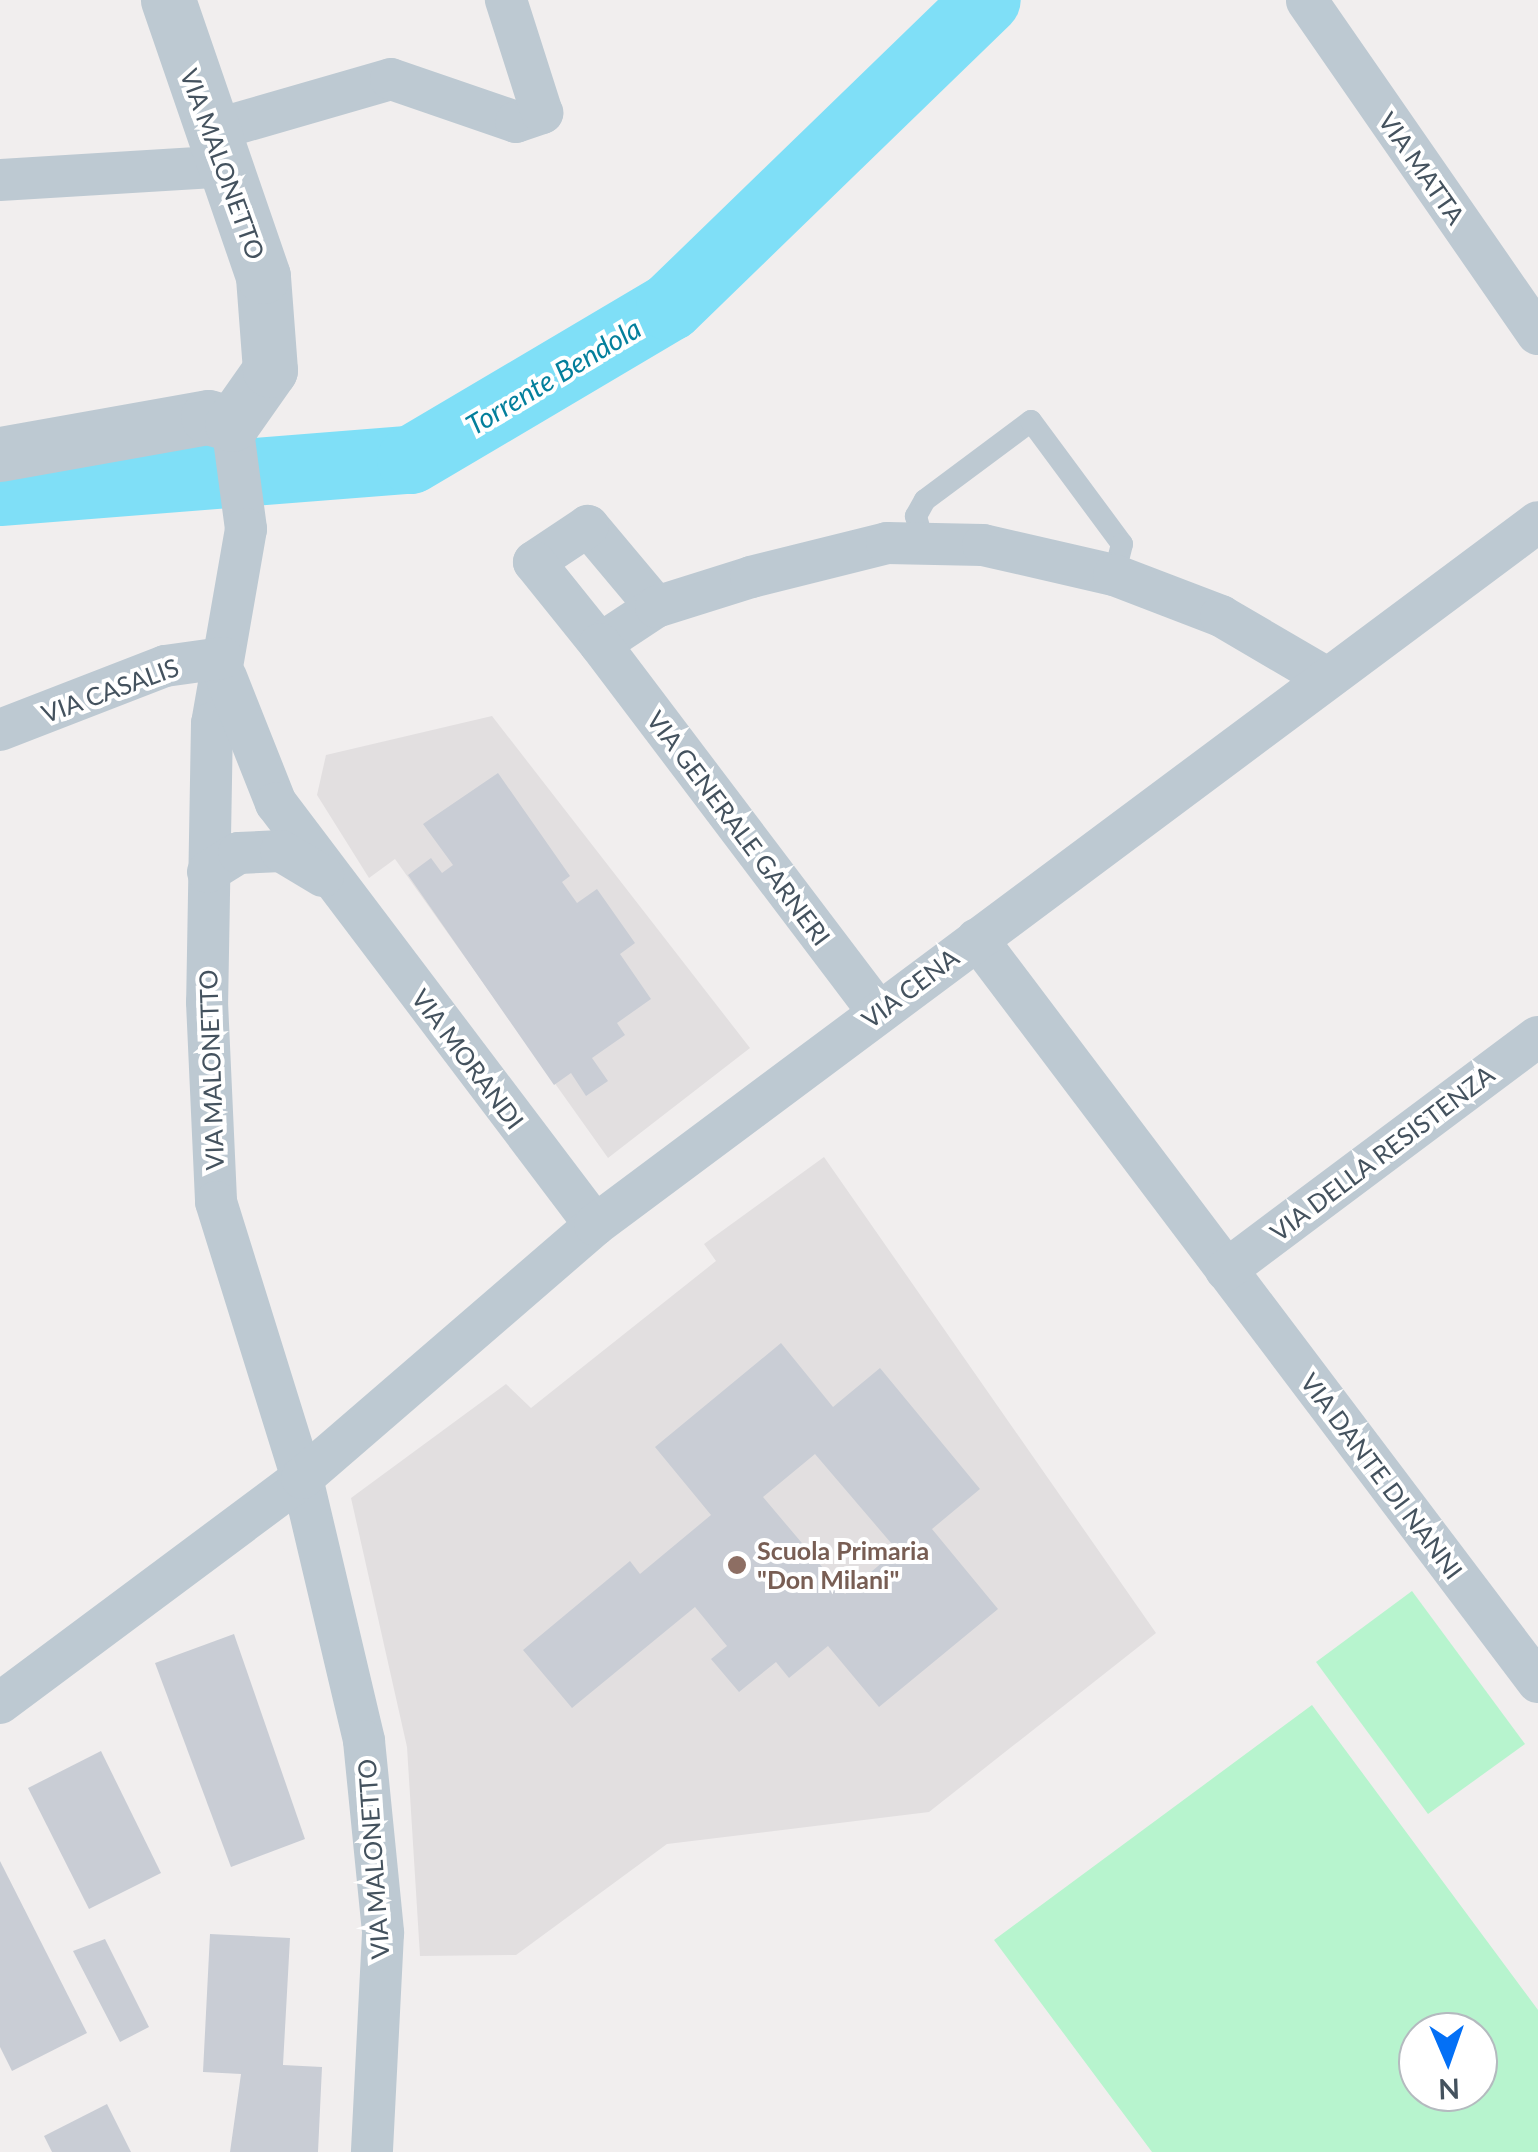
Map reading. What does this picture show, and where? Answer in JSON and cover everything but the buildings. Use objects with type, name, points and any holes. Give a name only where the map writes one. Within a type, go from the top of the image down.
[{"type":"street","name":"VIA MALONETTO","points":[[168,0],[263,276],[270,370],[234,435],[246,528],[222,658],[208,872],[216,1202],[302,1478],[366,1760],[383,1933],[372,2152]]},
{"type":"street","points":[[0,180],[218,148],[391,79],[516,122],[542,113],[506,0]]},
{"type":"street","name":"VIA MATTA","points":[[1307,1],[1538,334]]},
{"type":"street","points":[[0,454],[208,417],[234,435]]},
{"type":"street","name":"VIA CENA","points":[[0,1702],[302,1478],[594,1225],[1324,677],[1538,522]]},
{"type":"street","name":"VIA GENERALE GARNERI","points":[[656,608],[588,526],[534,562],[878,1012]]},
{"type":"street","points":[[600,644],[656,608],[923,540],[1114,574],[1221,616],[1324,677]]},
{"type":"street","name":"VIA CASALIS","points":[[0,730],[165,666],[222,658]]},
{"type":"street","name":"VIA MORANDI","points":[[222,658],[248,749],[342,894],[594,1225]]},
{"type":"street","name":"VIA MORANDI","points":[[208,872],[240,853],[282,851],[342,894]]},
{"type":"street","name":"VIA DANTE DI NANNI","points":[[976,938],[1538,1682]]},
{"type":"street","name":"VIA DELLA RESISTENZA","points":[[1226,1270],[1538,1037]]},
{"type":"lane","points":[[923,540],[916,516],[926,500],[1031,421],[1122,544],[1114,574]]},
{"type":"shaded area","points":[[492,716],[750,1048],[608,1158],[395,859],[369,878],[317,795],[326,755]]},
{"type":"shaded area","name":"Scuola Primaria \"Don Milani\"","points":[[824,1157],[1156,1633],[929,1812],[667,1844],[516,1955],[420,1956],[407,1747],[351,1498],[506,1384],[531,1408],[716,1261],[704,1244]]},
{"type":"green space","points":[[1412,1591],[1525,1744],[1428,1814],[1316,1662]]},
{"type":"green space","points":[[1312,1705],[1538,2010],[1538,2152],[1152,2152],[994,1940]]},
{"type":"waterway","name":"Torrente Bendola","points":[[0,492],[411,460],[670,307],[987,0]]},
{"type":"place","name":"Scuola Primaria \"Don Milani\"","points":[[737,1565]]}]
